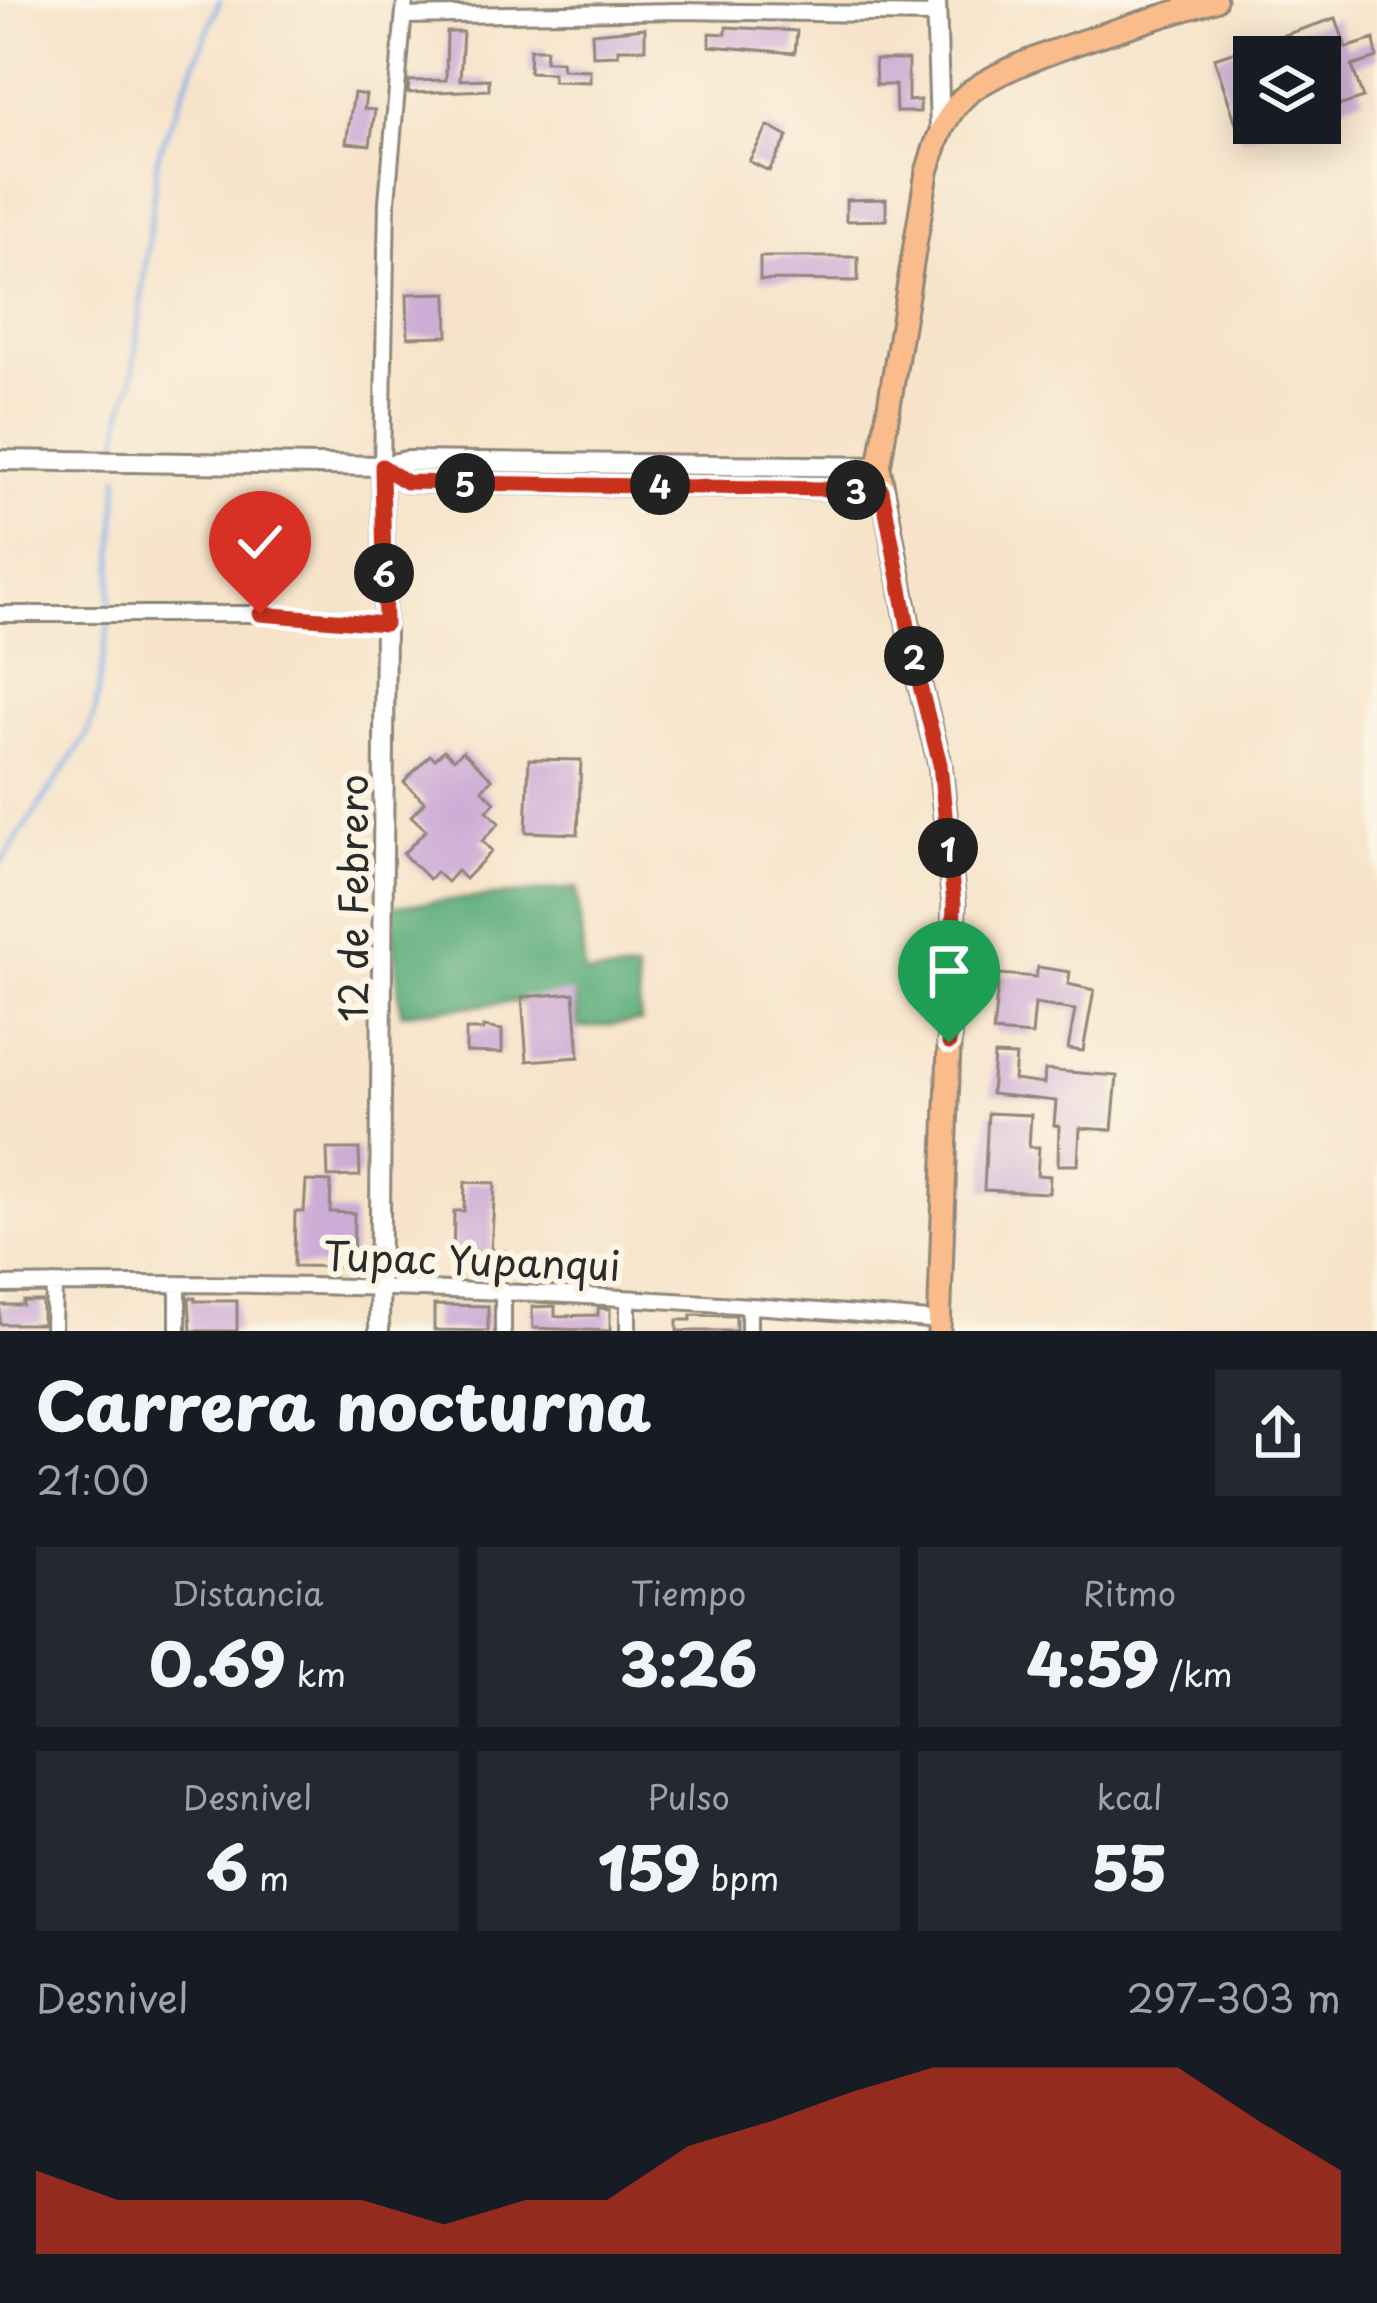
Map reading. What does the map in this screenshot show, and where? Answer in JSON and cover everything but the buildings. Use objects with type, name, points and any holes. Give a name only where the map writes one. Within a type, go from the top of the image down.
[{"type":"main road","points":[[939,1326],[954,904],[940,764],[918,678],[879,467],[927,172],[940,131],[979,83],[1016,66],[1214,0]]},
{"type":"street","points":[[382,466],[386,201],[405,8],[936,8],[940,131]]},
{"type":"street","points":[[0,460],[879,467]]},
{"type":"street","points":[[382,466],[406,482],[882,490]]},
{"type":"street","name":"12 de Febrero","points":[[379,1331],[382,466]]},
{"type":"street","points":[[0,614],[260,614],[385,624]]},
{"type":"street","points":[[53,1331],[54,1284]]},
{"type":"street","name":"Tupac Yupanqui","points":[[0,1285],[503,1290],[749,1306],[939,1326]]},
{"type":"street","points":[[178,1285],[178,1331]]},
{"type":"street","points":[[503,1290],[503,1331]]},
{"type":"street","points":[[628,1299],[628,1331]]},
{"type":"street","points":[[749,1306],[749,1331]]},
{"type":"green space","points":[[577,888],[585,975],[636,971],[641,1022],[579,1028],[575,996],[401,1013],[390,906]]},
{"type":"waterway","points":[[118,449],[132,382],[158,155],[220,0]]},
{"type":"waterway","points":[[110,608],[119,476]]},
{"type":"waterway","points":[[0,864],[86,737],[95,712],[109,620]]},
{"type":"route","points":[[260,614],[385,624],[382,466],[406,482],[882,490],[918,678],[940,764],[954,904],[949,1043]]}]
